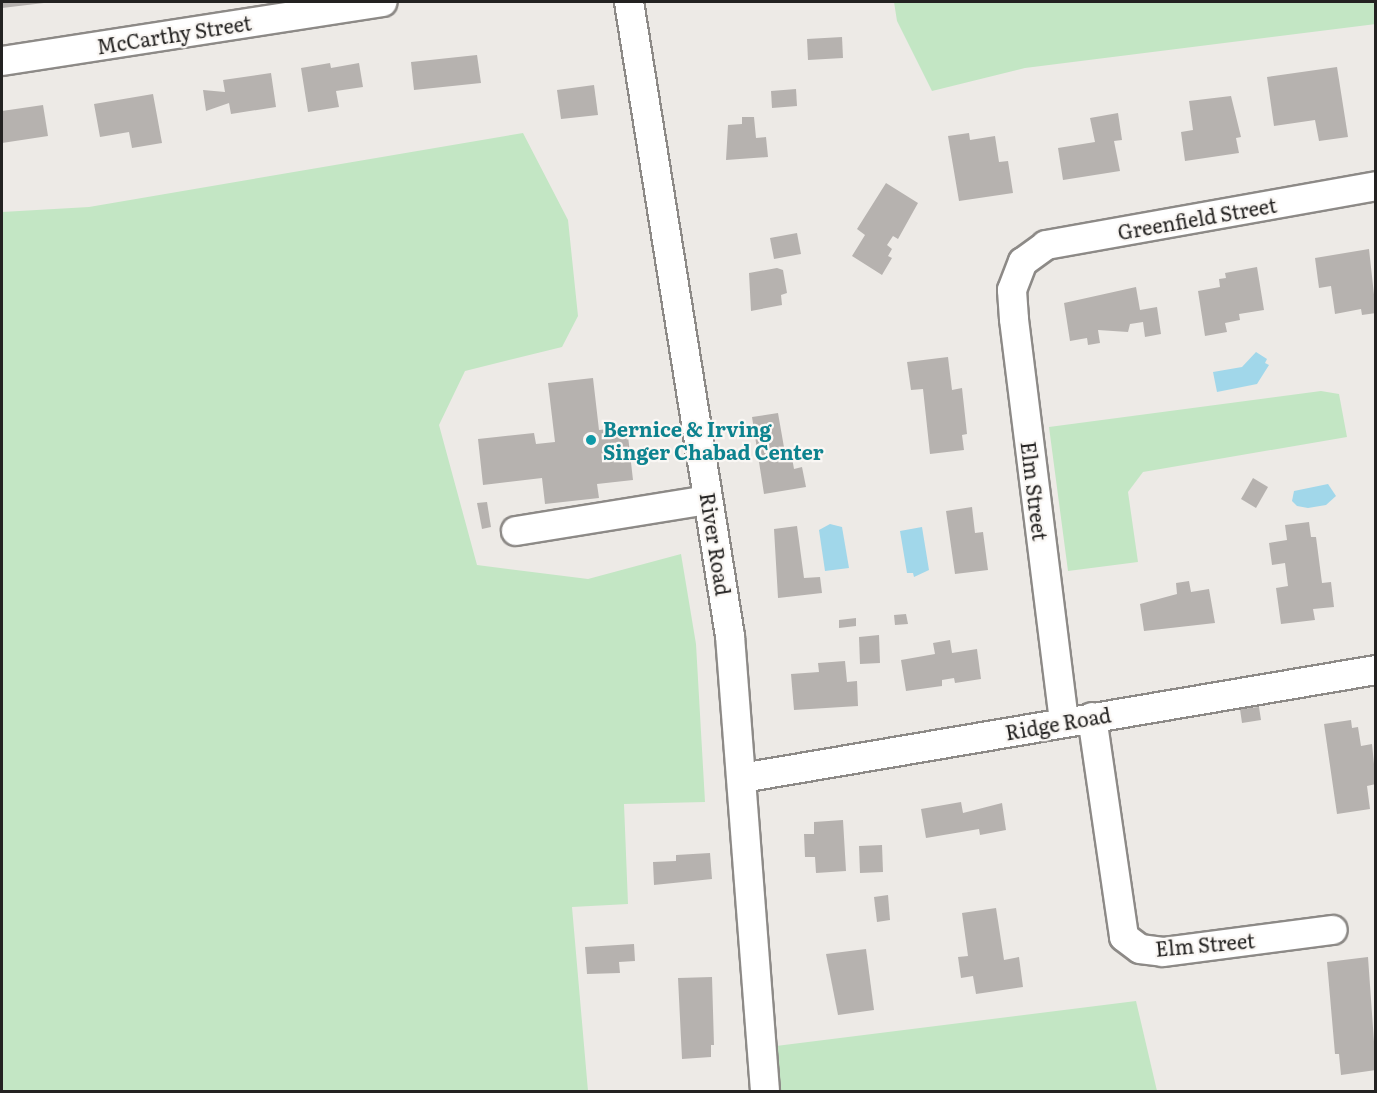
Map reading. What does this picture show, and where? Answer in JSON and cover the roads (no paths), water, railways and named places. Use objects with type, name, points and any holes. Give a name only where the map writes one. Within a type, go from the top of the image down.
[{"type":"street","name":"McCarthy Street","points":[[2,61],[382,2]]},
{"type":"street","name":"River Road","points":[[629,2],[730,636],[765,1092]]},
{"type":"street","name":"Greenfield Street","points":[[1023,262],[1046,245],[1376,186]]},
{"type":"street","name":"Elm Street","points":[[1023,262],[1012,290],[1014,319],[1064,721]]},
{"type":"street","points":[[516,531],[708,500]]},
{"type":"street","name":"Ridge Road","points":[[742,778],[1064,721],[1376,670]]},
{"type":"street","name":"Elm Street","points":[[1092,717],[1124,937],[1140,949],[1163,952],[1333,930]]},
{"type":"water","points":[[1256,352],[1267,359],[1265,363],[1269,365],[1257,384],[1217,392],[1213,372],[1242,367]]},
{"type":"water","points":[[1328,484],[1336,496],[1326,505],[1308,508],[1297,506],[1292,501],[1294,491]]},
{"type":"water","points":[[830,524],[842,527],[849,568],[825,571],[819,530]]},
{"type":"water","points":[[922,527],[929,570],[914,577],[913,573],[907,573],[900,531]]},
{"type":"place","name":"Bernice & Irving Singer Chabad Center","points":[[591,440]]}]
